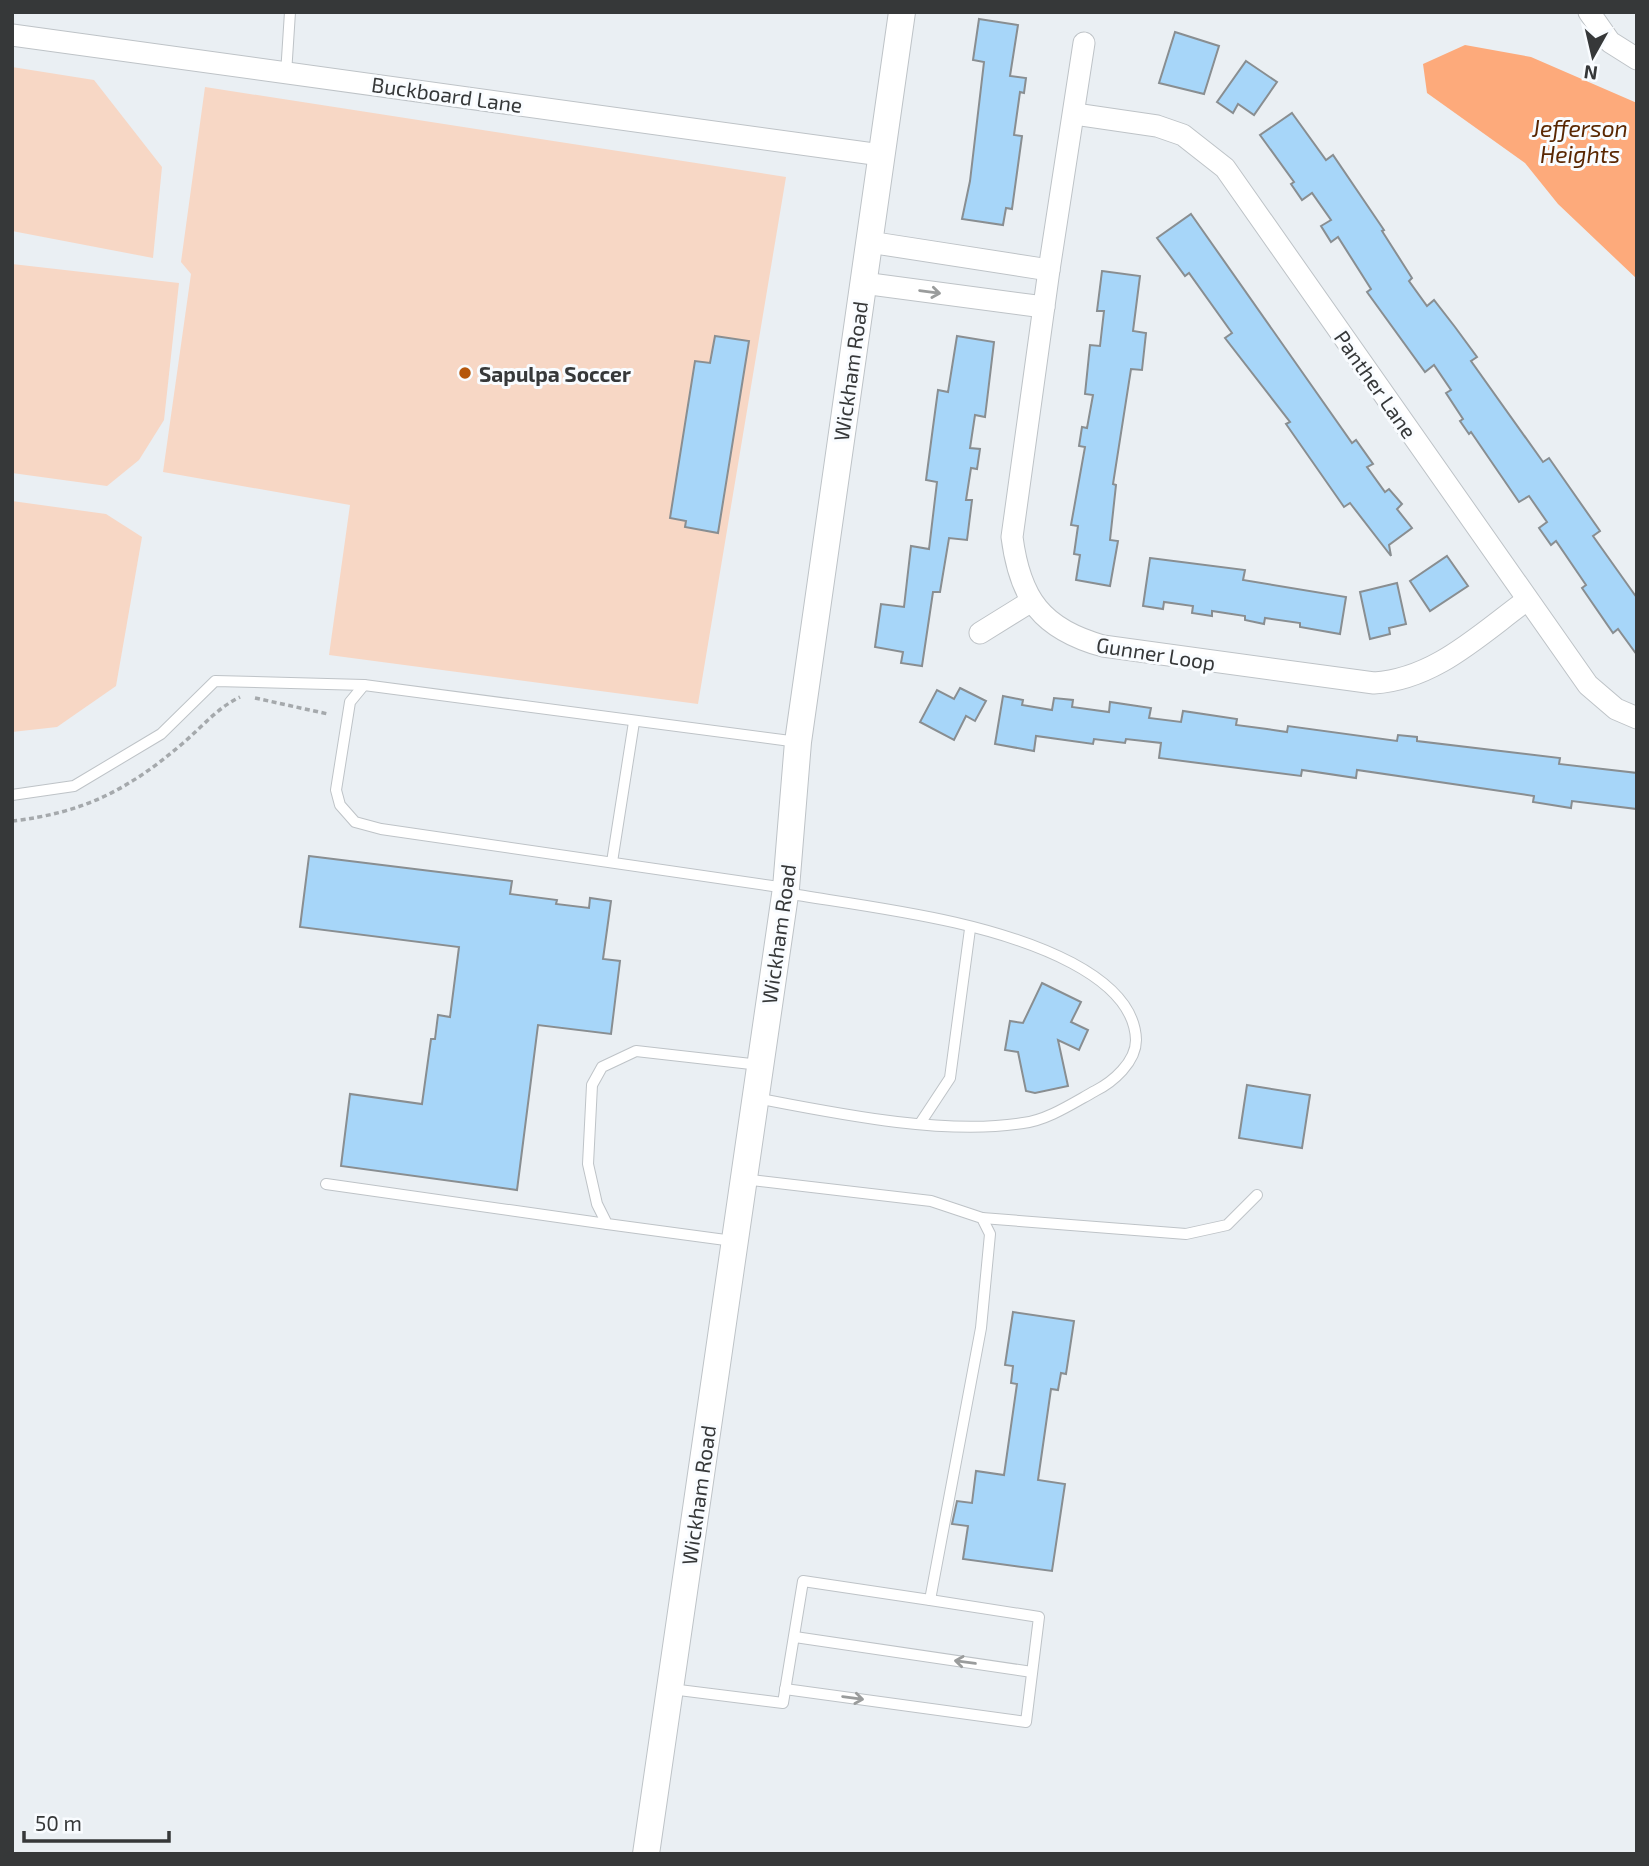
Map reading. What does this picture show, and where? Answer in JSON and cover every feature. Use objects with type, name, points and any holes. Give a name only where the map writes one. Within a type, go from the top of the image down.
[{"type":"street","name":"Wickham Road","points":[[646,1854],[786,890],[798,742],[902,12]]},
{"type":"street","points":[[1589,12],[1610,42],[1637,59]]},
{"type":"street","name":"Buckboard Lane","points":[[12,35],[881,155]]},
{"type":"street","name":"Gunner Loop","points":[[1084,43],[1012,537],[1016,566],[1030,602],[1061,629],[1079,639],[1103,646],[1374,683],[1396,682],[1440,664],[1527,600]]},
{"type":"street","name":"Panther Lane","points":[[1075,114],[1157,127],[1183,135],[1225,168],[1588,685],[1616,709],[1637,718]]},
{"type":"street","points":[[869,242],[1049,270]]},
{"type":"street","points":[[863,283],[1044,307]]},
{"type":"street","points":[[980,633],[1030,602]]},
{"type":"lane","points":[[286,74],[290,12]]},
{"type":"lane","points":[[12,795],[74,786],[161,734],[215,681],[364,685],[798,742]]},
{"type":"lane","points":[[364,685],[350,702],[336,790],[340,805],[355,822],[382,829],[786,890],[915,915],[1019,940],[1073,963],[1111,989],[1132,1013],[1136,1042],[1131,1058],[1113,1082],[1060,1110],[1025,1123],[962,1126],[855,1116],[755,1098]]},
{"type":"lane","points":[[612,862],[634,722]]},
{"type":"lane","points":[[921,1122],[950,1078],[970,929]]},
{"type":"lane","points":[[607,1224],[597,1204],[588,1164],[592,1085],[602,1067],[636,1051],[760,1065]]},
{"type":"lane","points":[[743,1179],[931,1201],[982,1218],[1186,1234],[1227,1225],[1257,1195]]},
{"type":"lane","points":[[327,1184],[734,1241]]},
{"type":"lane","points":[[930,1600],[981,1328],[990,1234],[982,1218]]},
{"type":"lane","points":[[671,1689],[783,1703],[785,1689],[795,1637],[803,1581],[1039,1617],[1026,1722],[785,1689]]},
{"type":"lane","points":[[795,1637],[1032,1672]]},
{"type":"path","points":[[12,821],[76,810],[142,778],[222,706],[243,696],[328,714]]},
{"type":"shaded area","points":[[12,67],[94,80],[162,167],[153,258],[12,231]]},
{"type":"shaded area","name":"Sapulpa Soccer","points":[[205,87],[786,177],[698,704],[329,655],[350,505],[163,472],[191,274],[181,262]]},
{"type":"shaded area","points":[[12,264],[179,283],[164,420],[139,460],[107,486],[12,473]]},
{"type":"shaded area","points":[[12,501],[106,514],[142,537],[116,686],[57,727],[12,732]]},
{"type":"water","name":"Jefferson Heights","points":[[1465,45],[1531,57],[1637,103],[1637,279],[1558,204],[1525,163],[1427,93],[1423,64]]},
{"type":"building","points":[[979,19],[1018,25],[1010,76],[1026,78],[1024,93],[1020,92],[1014,135],[1022,136],[1012,209],[1006,208],[1003,225],[962,219],[970,181],[984,62],[973,60]]},
{"type":"building","points":[[1175,32],[1219,46],[1204,94],[1159,83]]},
{"type":"building","points":[[1246,61],[1277,82],[1254,115],[1238,104],[1233,113],[1217,102]]},
{"type":"building","points":[[1292,113],[1326,160],[1333,155],[1384,230],[1382,231],[1412,278],[1409,281],[1427,306],[1434,300],[1455,327],[1477,357],[1471,361],[1543,462],[1549,458],[1600,531],[1593,536],[1637,598],[1637,655],[1618,629],[1613,633],[1582,588],[1586,585],[1556,541],[1551,545],[1539,528],[1547,522],[1529,496],[1519,502],[1471,432],[1469,434],[1460,421],[1463,419],[1446,393],[1451,390],[1434,365],[1425,372],[1367,292],[1371,289],[1338,237],[1331,242],[1321,226],[1331,220],[1312,193],[1302,200],[1291,184],[1294,182],[1260,135]]},
{"type":"building","points":[[1191,214],[1352,443],[1356,440],[1373,464],[1367,467],[1385,492],[1389,489],[1402,504],[1397,509],[1412,528],[1389,545],[1391,556],[1350,503],[1344,507],[1286,424],[1290,422],[1225,338],[1232,333],[1189,273],[1185,276],[1157,238]]},
{"type":"building","points":[[1102,271],[1140,276],[1133,331],[1146,333],[1142,370],[1131,369],[1113,484],[1116,485],[1110,540],[1118,541],[1110,586],[1076,580],[1080,555],[1074,554],[1078,526],[1071,525],[1085,447],[1079,446],[1082,427],[1087,428],[1093,395],[1085,394],[1090,345],[1100,346],[1104,311],[1097,311]]},
{"type":"building","points":[[715,336],[749,341],[718,533],[685,527],[686,521],[670,518],[695,361],[710,363]]},
{"type":"building","points":[[957,336],[994,342],[985,417],[975,415],[970,448],[980,449],[977,469],[971,468],[966,500],[972,500],[967,540],[949,538],[940,592],[933,592],[922,666],[901,663],[903,652],[875,647],[881,604],[904,607],[911,546],[929,549],[937,482],[926,480],[938,390],[948,392]]},
{"type":"building","points":[[1447,556],[1468,586],[1430,611],[1410,581]]},
{"type":"building","points":[[1150,558],[1245,570],[1243,580],[1346,597],[1340,634],[1300,627],[1300,623],[1265,618],[1264,624],[1245,620],[1245,616],[1212,611],[1212,616],[1192,613],[1193,606],[1164,602],[1163,609],[1143,606]]},
{"type":"building","points":[[1397,583],[1406,624],[1389,628],[1390,634],[1370,639],[1360,592]]},
{"type":"building","points":[[960,688],[986,701],[975,721],[966,716],[954,740],[920,722],[937,690],[954,699]]},
{"type":"building","points":[[1003,696],[1023,700],[1022,705],[1052,710],[1054,698],[1073,700],[1072,707],[1109,712],[1110,702],[1151,708],[1149,718],[1181,722],[1183,711],[1237,719],[1236,725],[1287,732],[1288,726],[1397,741],[1398,735],[1417,737],[1417,741],[1560,758],[1559,764],[1637,773],[1637,809],[1572,801],[1571,808],[1533,802],[1534,796],[1357,770],[1356,778],[1302,770],[1301,776],[1159,758],[1161,743],[1126,739],[1125,743],[1094,739],[1093,744],[1036,736],[1034,751],[995,744]]},
{"type":"building","points":[[309,856],[512,881],[510,894],[557,900],[556,904],[589,908],[590,898],[611,901],[603,959],[620,961],[611,1034],[538,1025],[517,1190],[341,1166],[350,1094],[422,1104],[431,1039],[435,1039],[438,1015],[450,1017],[459,947],[300,927]]},
{"type":"building","points":[[1042,983],[1081,1002],[1071,1022],[1088,1030],[1079,1050],[1058,1040],[1068,1086],[1035,1093],[1026,1091],[1018,1052],[1005,1050],[1010,1021],[1023,1023]]},
{"type":"building","points":[[1247,1085],[1310,1095],[1302,1148],[1239,1138]]},
{"type":"building","points":[[1013,1312],[1074,1321],[1066,1374],[1061,1373],[1058,1390],[1051,1389],[1038,1480],[1065,1484],[1052,1571],[963,1559],[968,1526],[952,1524],[957,1501],[972,1503],[976,1471],[1004,1475],[1017,1384],[1011,1383],[1013,1366],[1005,1365]]},
{"type":"place","name":"Sapulpa Soccer","points":[[465,373]]}]
